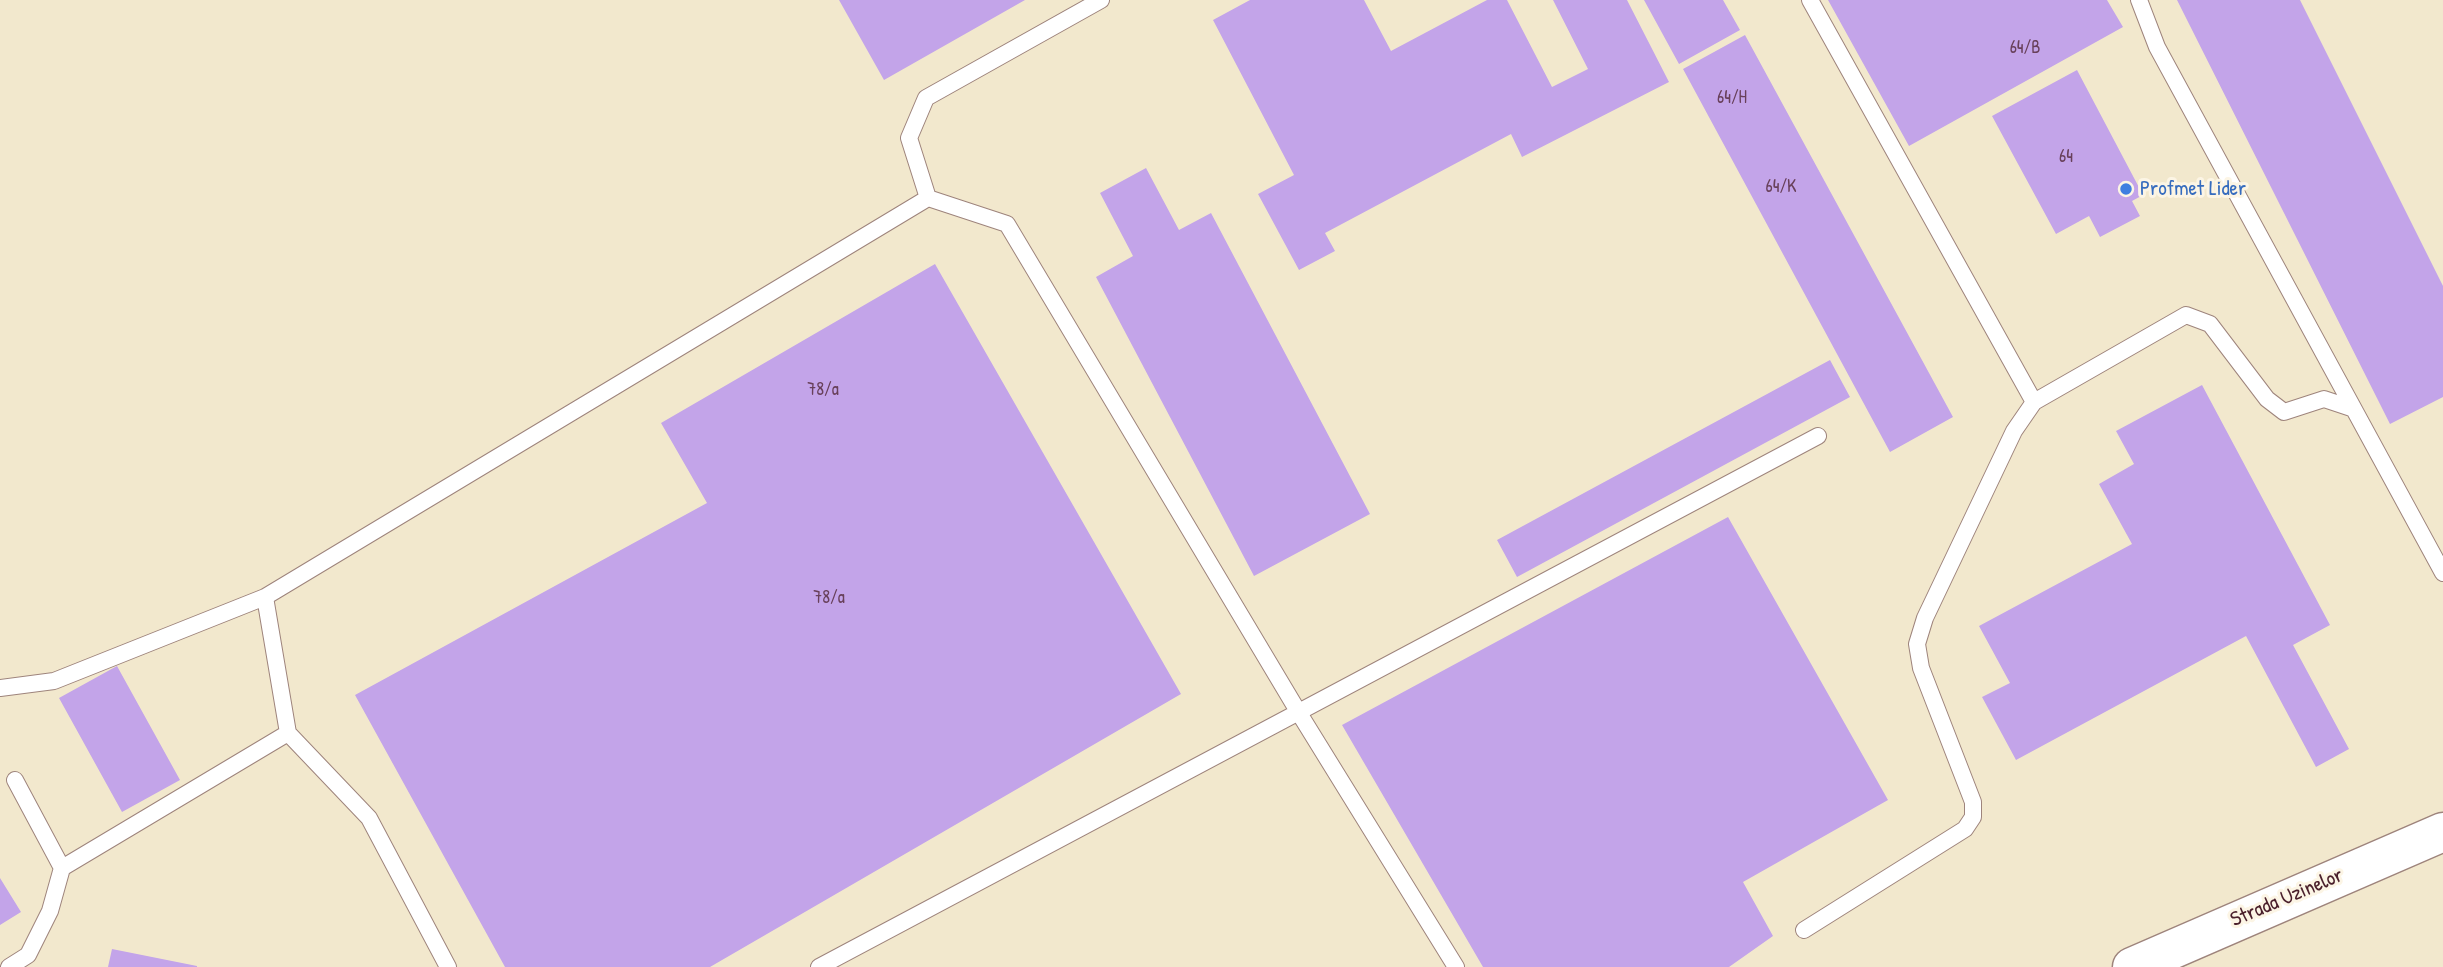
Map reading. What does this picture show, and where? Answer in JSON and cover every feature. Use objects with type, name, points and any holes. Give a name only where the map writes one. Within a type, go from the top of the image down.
[{"type":"main road","name":"Strada Uzinelor","points":[[2132,967],[2443,832]]},
{"type":"lane","points":[[928,198],[909,138],[926,98],[1101,0]]},
{"type":"lane","points":[[1810,0],[2034,401]]},
{"type":"lane","points":[[2139,0],[2157,47],[2443,573]]},
{"type":"lane","points":[[0,688],[54,681],[265,597],[928,198],[1007,224],[1299,713],[1456,967]]},
{"type":"lane","points":[[1804,930],[1965,828],[1973,817],[1973,802],[1921,668],[1917,644],[1925,618],[2014,431],[2034,401],[2186,315],[2210,324],[2267,399],[2284,412],[2324,399],[2351,408]]},
{"type":"lane","points":[[819,967],[1818,436]]},
{"type":"lane","points":[[265,597],[288,733],[369,818],[448,967]]},
{"type":"lane","points":[[9,967],[28,955],[50,911],[62,868],[288,733]]},
{"type":"lane","points":[[15,780],[62,868]]},
{"type":"building","points":[[839,0],[1025,0],[884,80]]},
{"type":"building","points":[[1250,0],[1364,0],[1391,51],[1487,0],[1507,0],[1552,87],[1588,69],[1553,0],[1627,0],[1669,82],[1522,157],[1511,134],[1325,233],[1335,251],[1299,270],[1258,194],[1294,175],[1213,20]]},
{"type":"building","points":[[1644,0],[1723,0],[1740,30],[1679,64]]},
{"type":"building","points":[[1828,0],[2107,0],[2123,27],[1909,146]]},
{"type":"building","points":[[2177,0],[2300,0],[2443,286],[2443,397],[2390,424]]},
{"type":"building","points":[[1745,35],[1953,417],[1890,452],[1683,69]]},
{"type":"building","points":[[2077,70],[2143,195],[2132,201],[2140,216],[2100,237],[2089,216],[2056,234],[1992,116]]},
{"type":"building","points":[[1146,168],[1179,230],[1211,213],[1370,514],[1254,576],[1096,277],[1133,256],[1100,193]]},
{"type":"building","points":[[935,264],[1181,694],[710,967],[505,967],[355,695],[707,503],[661,423]]},
{"type":"building","points":[[1830,360],[1850,397],[1517,577],[1497,540]]},
{"type":"building","points":[[2202,385],[2330,625],[2293,645],[2349,749],[2316,767],[2246,636],[2016,760],[1982,697],[2010,683],[1979,626],[2132,544],[2099,484],[2134,464],[2116,431]]},
{"type":"building","points":[[1728,517],[1888,800],[1743,882],[1773,936],[1729,967],[1483,967],[1342,725]]},
{"type":"building","points":[[117,666],[180,780],[122,812],[59,698]]},
{"type":"building","points":[[0,878],[21,912],[0,925]]},
{"type":"building","points":[[112,949],[197,966],[197,967],[108,967]]},
{"type":"place","name":"Profmet Lider","points":[[2126,189]]}]
